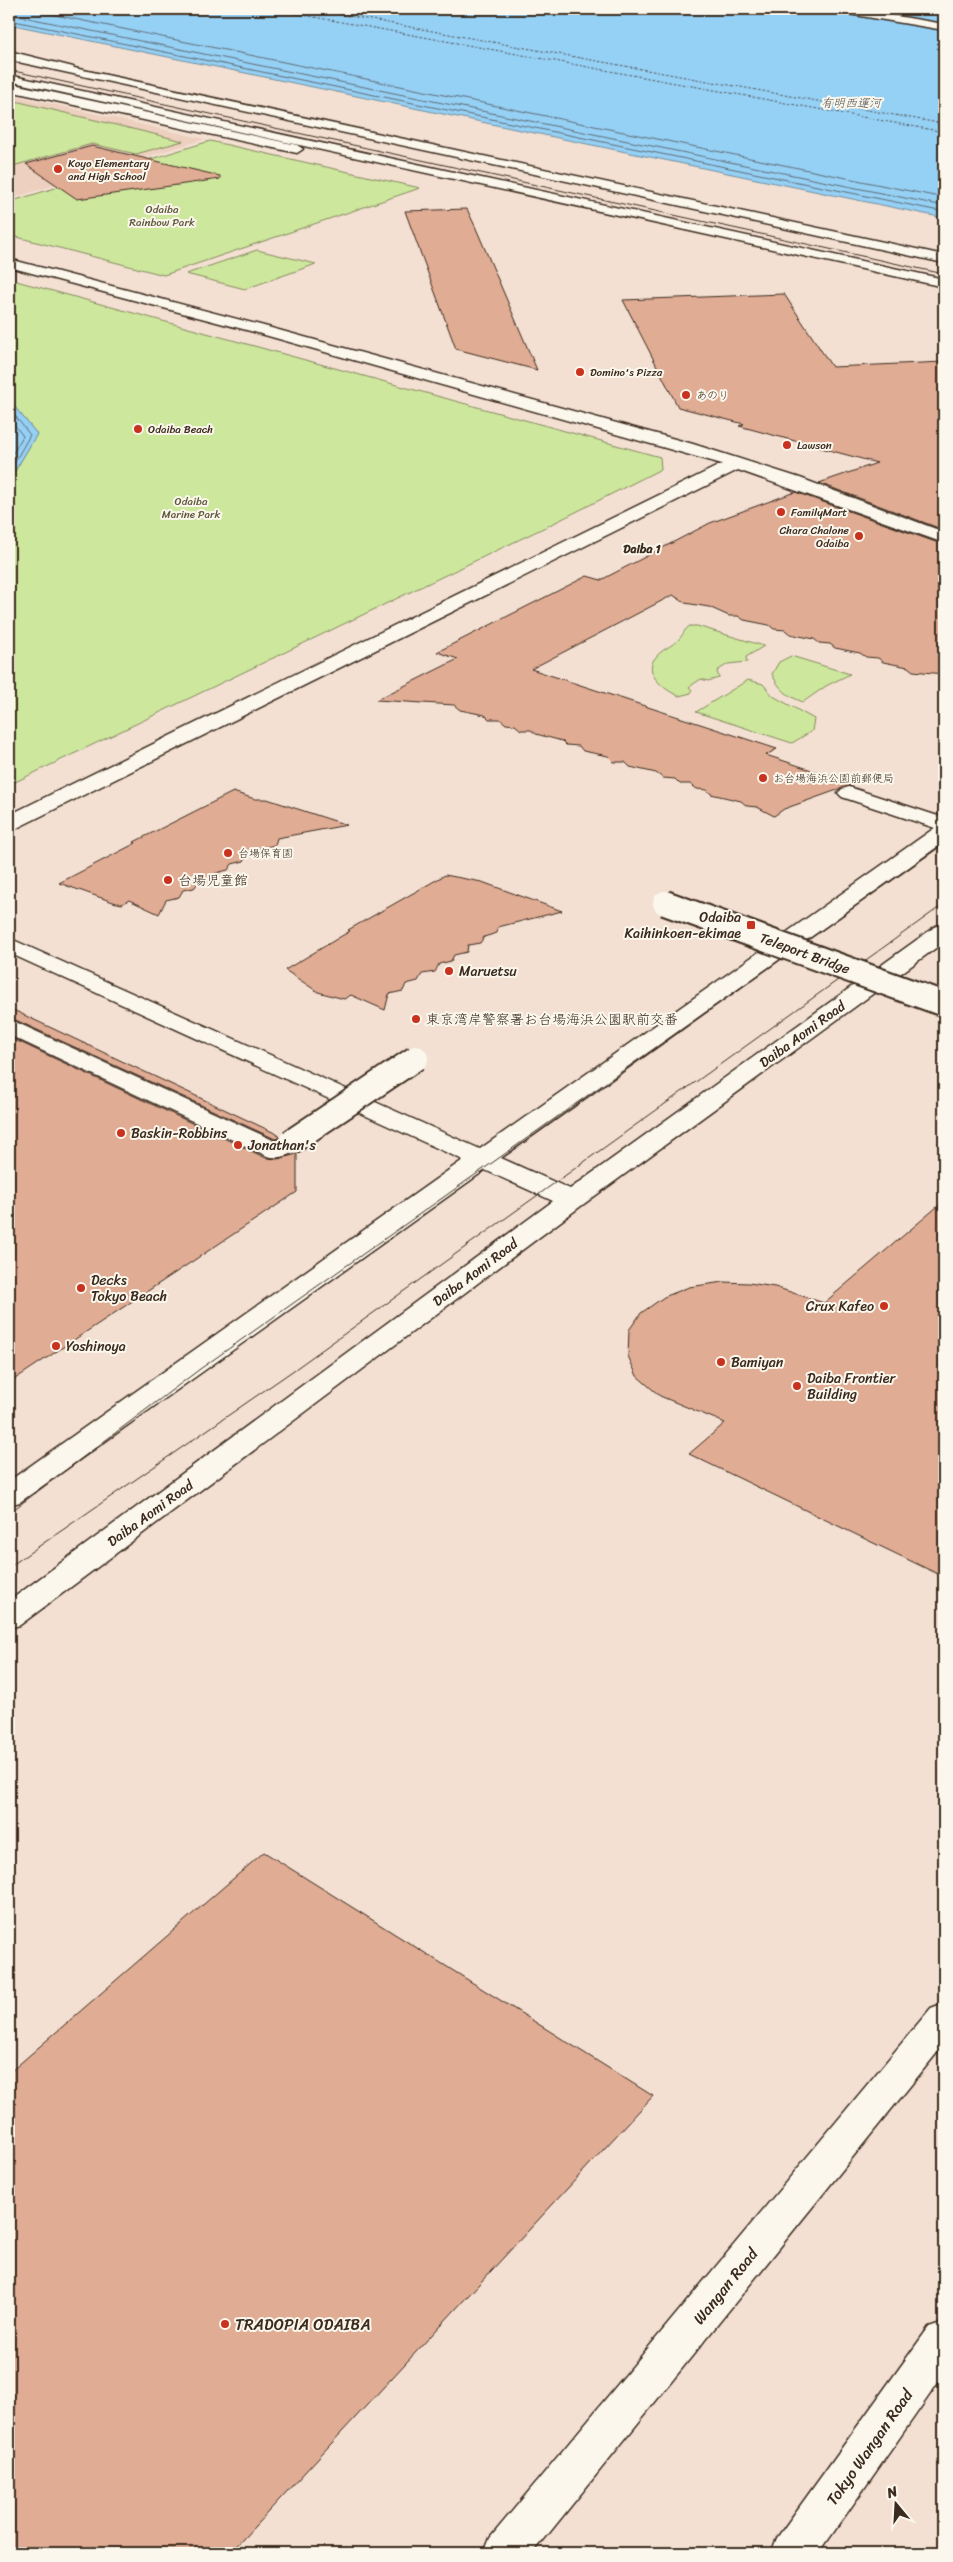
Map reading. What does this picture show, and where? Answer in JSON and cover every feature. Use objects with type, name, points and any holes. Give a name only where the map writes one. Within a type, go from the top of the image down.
[{"type":"main road","points":[[837,9],[944,27]]},
{"type":"main road","points":[[888,9],[944,18]]},
{"type":"main road","points":[[9,55],[69,70],[402,138],[708,194]]},
{"type":"main road","points":[[9,78],[835,260]]},
{"type":"main road","points":[[46,86],[335,158],[944,296]]},
{"type":"main road","points":[[9,87],[297,149]]},
{"type":"main road","points":[[402,138],[944,259]]},
{"type":"main road","points":[[335,158],[944,283]]},
{"type":"main road","points":[[9,263],[259,329],[738,463],[944,538]]},
{"type":"main road","points":[[9,824],[738,463]]},
{"type":"main road","points":[[849,793],[944,825]]},
{"type":"main road","points":[[9,1495],[944,832]]},
{"type":"main road","name":"Teleport Bridge","points":[[665,903],[944,1004]]},
{"type":"main road","name":"Daiba Aomi Road","points":[[9,1617],[572,1200],[944,931]]},
{"type":"main road","points":[[9,945],[572,1200]]},
{"type":"main road","points":[[9,1026],[276,1151],[416,1058]]},
{"type":"main road","name":"Wangan Road","points":[[506,2553],[944,2018]]},
{"type":"main road","name":"Tokyo Wangan Road","points":[[793,2553],[944,2340]]},
{"type":"shaded area","name":"Koyo Elementary and High School","points":[[9,95],[22,97],[205,139],[9,199]]},
{"type":"green space","points":[[9,101],[183,141],[136,154],[92,144],[9,167]]},
{"type":"green space","name":"Odaiba Rainbow Park","points":[[210,141],[420,188],[164,275],[9,235],[9,202]]},
{"type":"green space","points":[[257,250],[316,264],[245,289],[186,274]]},
{"type":"green space","name":"Odaiba Marine Park","points":[[9,279],[660,457],[661,469],[560,520],[9,785],[9,481],[37,434],[9,400]]},
{"type":"green space","points":[[690,626],[697,626],[764,646],[746,657],[747,662],[728,664],[717,671],[719,678],[708,681],[701,679],[689,687],[692,690],[691,693],[679,696],[662,686],[653,675],[651,669],[652,663],[658,654],[678,640]]},
{"type":"green space","points":[[791,656],[850,674],[826,686],[803,702],[784,691],[772,674],[779,662]]},
{"type":"green space","points":[[748,680],[763,684],[773,696],[814,719],[812,731],[792,743],[696,712]]},
{"type":"water","name":"有明西運河","points":[[9,9],[931,9],[944,11],[944,218],[9,24]]},
{"type":"water","points":[[9,400],[37,434],[9,481]]},
{"type":"building","points":[[92,146],[220,176],[220,179],[77,199],[26,164]]},
{"type":"building","points":[[467,209],[537,370],[456,349],[405,211]]},
{"type":"building","points":[[784,294],[832,367],[944,362],[944,530],[819,483],[877,463],[739,426],[744,424],[678,407],[623,300]]},
{"type":"building","points":[[795,492],[944,545],[944,674],[913,671],[908,667],[835,648],[830,644],[819,643],[814,639],[790,634],[785,630],[774,629],[769,625],[744,620],[738,616],[729,616],[709,607],[685,603],[673,595],[531,669],[777,749],[766,755],[854,784],[784,809],[774,816],[757,807],[747,806],[741,801],[711,794],[707,790],[697,789],[690,784],[680,784],[675,779],[663,778],[656,773],[630,767],[625,762],[614,762],[608,756],[583,751],[579,746],[566,745],[562,741],[536,734],[531,730],[521,730],[515,725],[506,724],[500,719],[489,719],[485,715],[460,710],[454,705],[376,700],[458,659],[437,652],[587,576],[601,580],[710,523]]},
{"type":"building","points":[[233,792],[255,799],[267,799],[347,825],[277,838],[275,845],[262,848],[258,854],[246,855],[244,861],[232,864],[228,870],[216,873],[212,880],[199,882],[194,888],[183,890],[179,897],[166,900],[159,914],[129,900],[122,904],[113,902],[59,883],[136,843],[134,842]]},
{"type":"building","points":[[445,875],[482,882],[562,911],[498,927],[497,933],[484,937],[480,943],[468,945],[467,952],[454,955],[451,961],[439,964],[435,972],[422,974],[418,981],[406,984],[403,991],[389,994],[385,1010],[351,995],[344,999],[318,992],[285,970],[350,931],[348,930]]},
{"type":"building","points":[[9,1008],[279,1135],[278,1138],[275,1139],[9,1017]]},
{"type":"building","name":"Decks Tokyo Beach","points":[[9,1037],[266,1158],[278,1159],[297,1154],[297,1192],[9,1383]]},
{"type":"building","name":"Daiba Frontier Building","points":[[944,1201],[944,1577],[689,1454],[725,1423],[660,1396],[637,1376],[628,1356],[629,1330],[641,1313],[664,1297],[689,1287],[723,1282],[749,1283],[775,1287],[824,1303]]},
{"type":"building","name":"TRADOPIA ODAIBA","points":[[264,1852],[653,2096],[230,2553],[9,2553],[9,2073]]},
{"type":"ferry route","points":[[270,9],[944,132]]},
{"type":"ferry route","points":[[311,9],[944,124]]},
{"type":"tram line","points":[[9,70],[944,274]]},
{"type":"tram line","points":[[9,1513],[200,1369],[944,844]]},
{"type":"tram line","points":[[9,1567],[291,1372],[944,904]]},
{"type":"place","name":"Koyo Elementary and High School","points":[[58,169]]},
{"type":"place","name":"Domino's Pizza","points":[[580,372]]},
{"type":"place","name":"あのり","points":[[686,395]]},
{"type":"place","name":"Odaiba Beach","points":[[138,429]]},
{"type":"place","name":"Lawson","points":[[787,445]]},
{"type":"place","name":"FamilyMart","points":[[781,512]]},
{"type":"place","name":"Chara Chalone Odaiba","points":[[859,536]]},
{"type":"place","name":"お台場海浜公園前郵便局","points":[[763,778]]},
{"type":"place","name":"台場保育園","points":[[228,853]]},
{"type":"place","name":"台場児童館","points":[[168,880]]},
{"type":"place","name":"Odaiba Kaihinkoen-ekimae","points":[[751,925]]},
{"type":"place","name":"Maruetsu","points":[[449,971]]},
{"type":"place","name":"東京湾岸警察署お台場海浜公園駅前交番","points":[[416,1019]]},
{"type":"place","name":"Baskin-Robbins","points":[[121,1133]]},
{"type":"place","name":"Jonathan's","points":[[238,1145]]},
{"type":"place","name":"Decks Tokyo Beach","points":[[81,1288]]},
{"type":"place","name":"Crux Kafeo","points":[[884,1306]]},
{"type":"place","name":"Yoshinoya","points":[[56,1346]]},
{"type":"place","name":"Bamiyan","points":[[721,1362]]},
{"type":"place","name":"Daiba Frontier Building","points":[[797,1386]]},
{"type":"place","name":"TRADOPIA ODAIBA","points":[[225,2324]]},
{"type":"district","name":"Daiba 1","points":[[642,549]]}]
